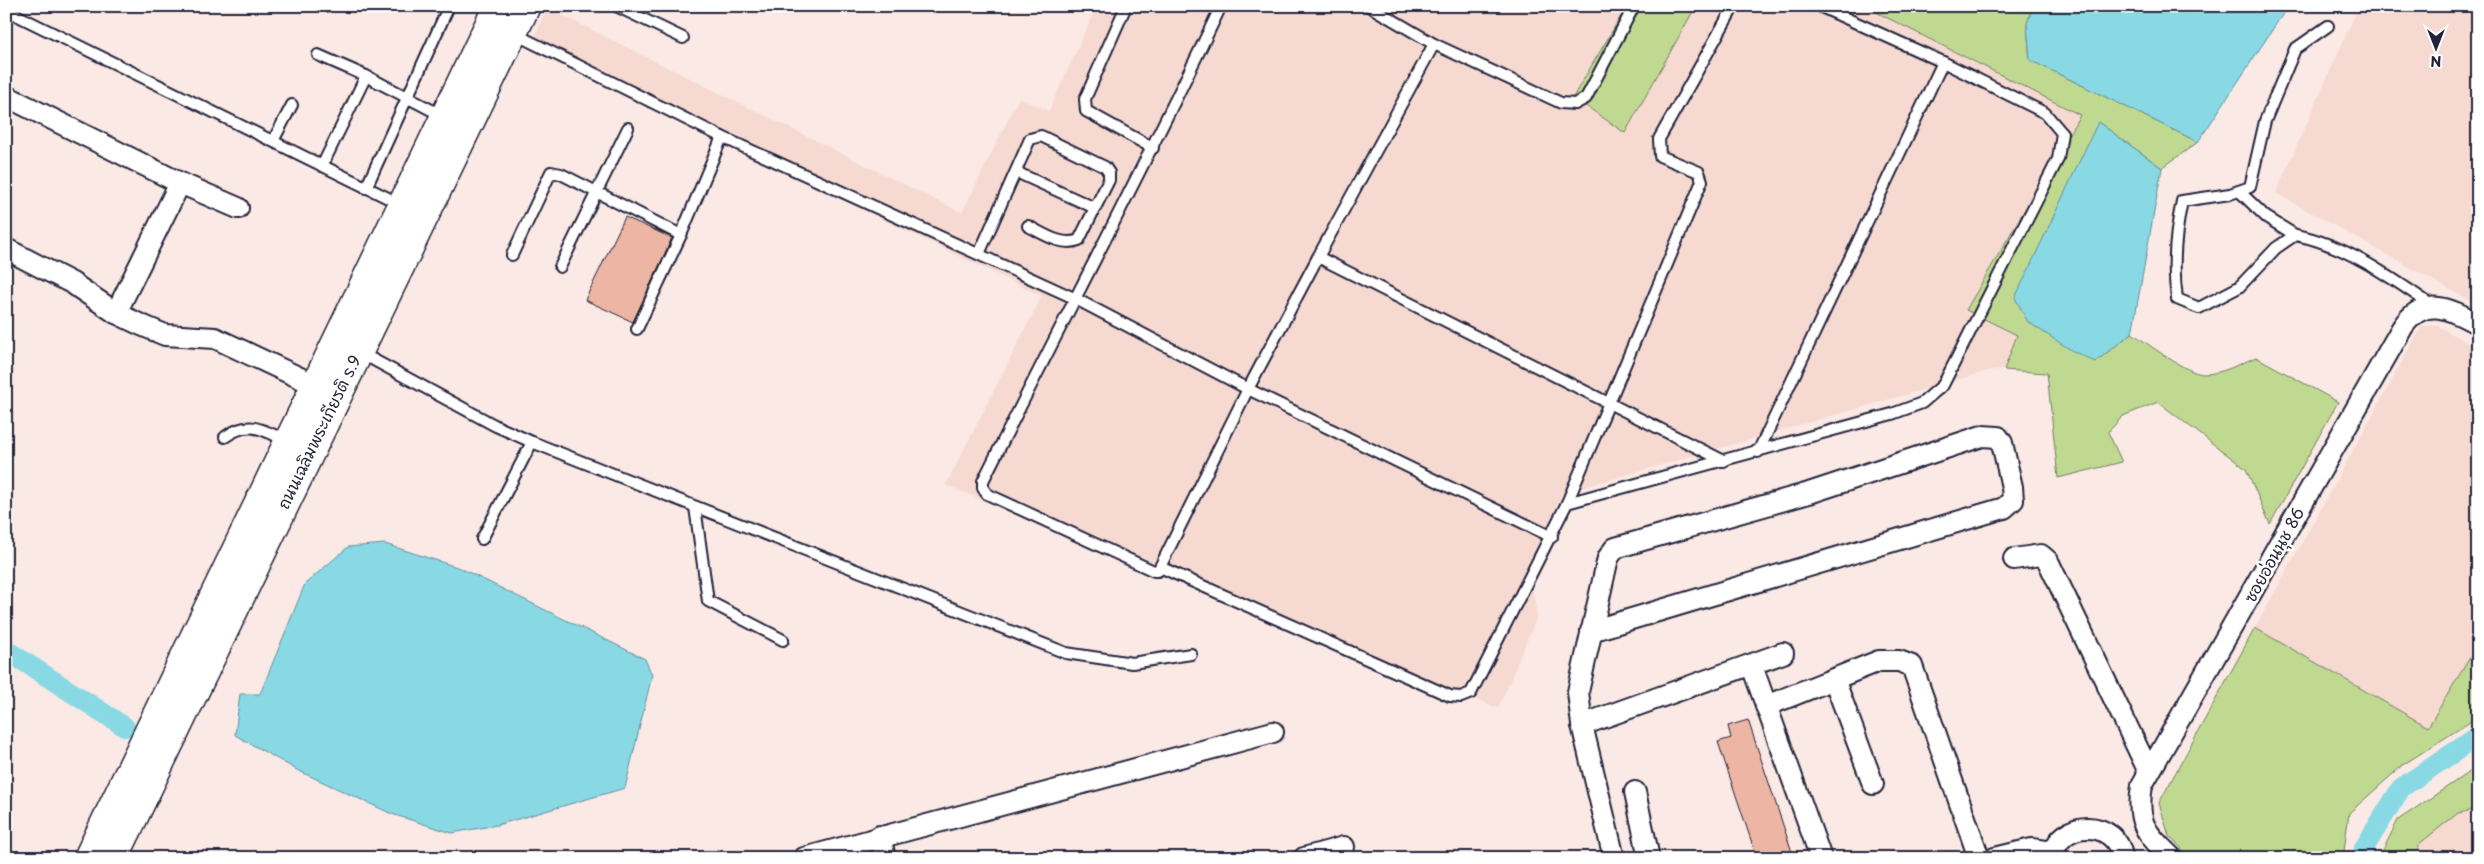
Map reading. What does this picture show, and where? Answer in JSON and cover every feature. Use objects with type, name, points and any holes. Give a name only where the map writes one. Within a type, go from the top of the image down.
[{"type":"main road","name":"ถนนเฉลิมพระเกียรติ ร.9","points":[[88,858],[498,6]]},
{"type":"main road","name":"ถนนเฉลิมพระเกียรติ ร.9","points":[[114,858],[526,6]]},
{"type":"street","points":[[6,96],[180,183],[238,208]]},
{"type":"street","points":[[116,313],[180,183]]},
{"type":"street","points":[[6,249],[72,283],[116,313],[165,334],[215,338],[315,385]]},
{"type":"street","name":"ซอยอ่อนนุช 86","points":[[2172,858],[2151,838],[2141,822],[2139,806],[2142,785],[2402,328],[2410,316],[2427,307],[2435,308]]},
{"type":"street","points":[[2435,308],[2461,315],[2478,324]]},
{"type":"street","points":[[1591,631],[2004,508],[2013,500],[2002,442],[1998,437],[1982,436],[1809,493],[1615,548],[1608,558],[1591,631],[1578,692],[1582,725],[1609,857]]},
{"type":"street","points":[[2014,559],[2041,555],[2048,562],[2150,772]]},
{"type":"street","points":[[1582,725],[1752,666],[1783,653]]},
{"type":"street","points":[[1766,706],[1879,661],[1899,662],[1912,666],[1979,858]]},
{"type":"street","points":[[1752,666],[1822,858]]},
{"type":"street","points":[[1834,679],[1873,784]]},
{"type":"street","points":[[804,858],[880,836],[1274,732]]},
{"type":"street","points":[[1635,792],[1649,858]]},
{"type":"street","points":[[1995,858],[2032,849],[2053,855],[2058,842],[2067,834],[2077,828],[2088,827],[2109,834],[2117,842],[2122,858]]},
{"type":"street","points":[[880,836],[885,858]]},
{"type":"street","points":[[1304,858],[1344,847]]},
{"type":"lane","points":[[366,188],[406,96],[449,6]]},
{"type":"lane","points":[[616,6],[682,38]]},
{"type":"lane","points":[[1126,6],[1085,99],[1086,111],[1153,148]]},
{"type":"lane","points":[[1221,6],[1153,148],[1074,298],[983,481],[983,488],[987,494],[1154,571],[1158,571],[1248,389],[1434,44]]},
{"type":"lane","points":[[1370,6],[1424,36],[1434,44],[1561,103],[1575,104],[1586,98],[1634,6]]},
{"type":"lane","points":[[1160,567],[1450,696],[1461,698],[1471,693],[1552,537],[1702,181],[1699,172],[1660,156],[1659,139],[1734,6]]},
{"type":"lane","points":[[1567,503],[1758,452],[1922,403],[1943,385],[2058,159],[2062,133],[2045,112],[1943,62],[1819,6]]},
{"type":"lane","points":[[6,10],[388,198]]},
{"type":"lane","points":[[2296,236],[2276,248],[2239,287],[2199,308],[2177,298],[2174,279],[2175,236],[2182,201],[2230,194],[2250,187],[2265,121],[2296,49],[2328,26]]},
{"type":"lane","points":[[512,32],[722,137],[1074,298],[1248,389],[1552,537]]},
{"type":"lane","points":[[318,55],[366,76],[444,116]]},
{"type":"lane","points":[[1758,452],[1943,62]]},
{"type":"lane","points":[[322,166],[366,76]]},
{"type":"lane","points":[[273,141],[292,105]]},
{"type":"lane","points":[[560,267],[628,128]]},
{"type":"lane","points":[[979,254],[1030,139],[1041,136],[1105,167],[1109,173],[1109,180],[1079,240],[1072,243],[1059,241],[1028,226]]},
{"type":"lane","points":[[637,329],[681,235],[722,137]]},
{"type":"lane","points":[[512,255],[551,172],[561,174],[681,235]]},
{"type":"lane","points":[[1016,172],[1095,208]]},
{"type":"lane","points":[[2239,191],[2266,217],[2296,236],[2311,238],[2379,270],[2435,308]]},
{"type":"lane","points":[[1318,257],[1724,461]]},
{"type":"lane","points":[[358,352],[496,426],[532,442],[1066,653],[1132,663],[1191,654]]},
{"type":"lane","points":[[225,437],[244,426],[257,427],[288,442]]},
{"type":"lane","points":[[482,539],[532,442]]},
{"type":"lane","points":[[695,506],[708,601],[783,640]]},
{"type":"shaded area","points":[[1097,6],[1627,6],[1573,97],[1625,133],[1696,6],[1864,6],[2080,115],[1966,309],[2017,335],[2004,370],[1991,370],[1563,493],[1529,565],[1537,617],[1498,708],[946,485],[1042,296],[530,50],[547,8],[962,213],[1019,98],[1049,111]]},
{"type":"shaded area","points":[[2359,6],[2478,6],[2478,305],[2276,193]]},
{"type":"shaded area","points":[[2422,326],[2438,326],[2478,349],[2478,644],[2428,727],[2255,628]]},
{"type":"shaded area","points":[[2478,808],[2478,858],[2418,858],[2419,844],[2458,813]]},
{"type":"green space","points":[[1627,6],[1696,6],[1625,133],[1573,97]]},
{"type":"green space","points":[[1864,6],[1962,6],[1972,11],[1977,6],[2033,6],[2027,24],[2030,60],[2198,142],[2162,168],[2098,122],[2095,362],[2132,333],[2178,364],[2197,373],[2210,374],[2256,357],[2338,402],[2270,524],[2246,469],[2158,402],[2123,416],[2108,432],[2122,462],[2058,478],[2047,373],[2004,370],[2017,335],[1966,310],[2080,115]]},
{"type":"green space","points":[[2255,628],[2428,727],[2478,644],[2478,717],[2404,764],[2349,813],[2343,858],[2191,858],[2169,836],[2159,803]]},
{"type":"green space","points":[[2478,766],[2478,809],[2458,813],[2419,844],[2418,858],[2379,858],[2398,820]]},
{"type":"water","points":[[2033,6],[2288,6],[2198,142],[2030,60],[2027,24]]},
{"type":"water","points":[[2098,122],[2162,168],[2132,333],[2095,362],[2071,350],[2028,322],[2015,298]]},
{"type":"water","points":[[385,544],[460,568],[645,659],[652,675],[625,788],[497,825],[452,833],[392,814],[297,770],[235,735],[240,694],[260,694],[305,584],[348,547]]},
{"type":"building","points":[[625,217],[672,238],[633,322],[585,300]]},
{"type":"building","points":[[1748,720],[1794,858],[1757,858],[1718,742],[1731,738],[1728,726]]},
{"type":"waterway","points":[[6,650],[125,727]]},
{"type":"waterway","points":[[2363,858],[2364,848],[2401,788],[2478,736]]}]
